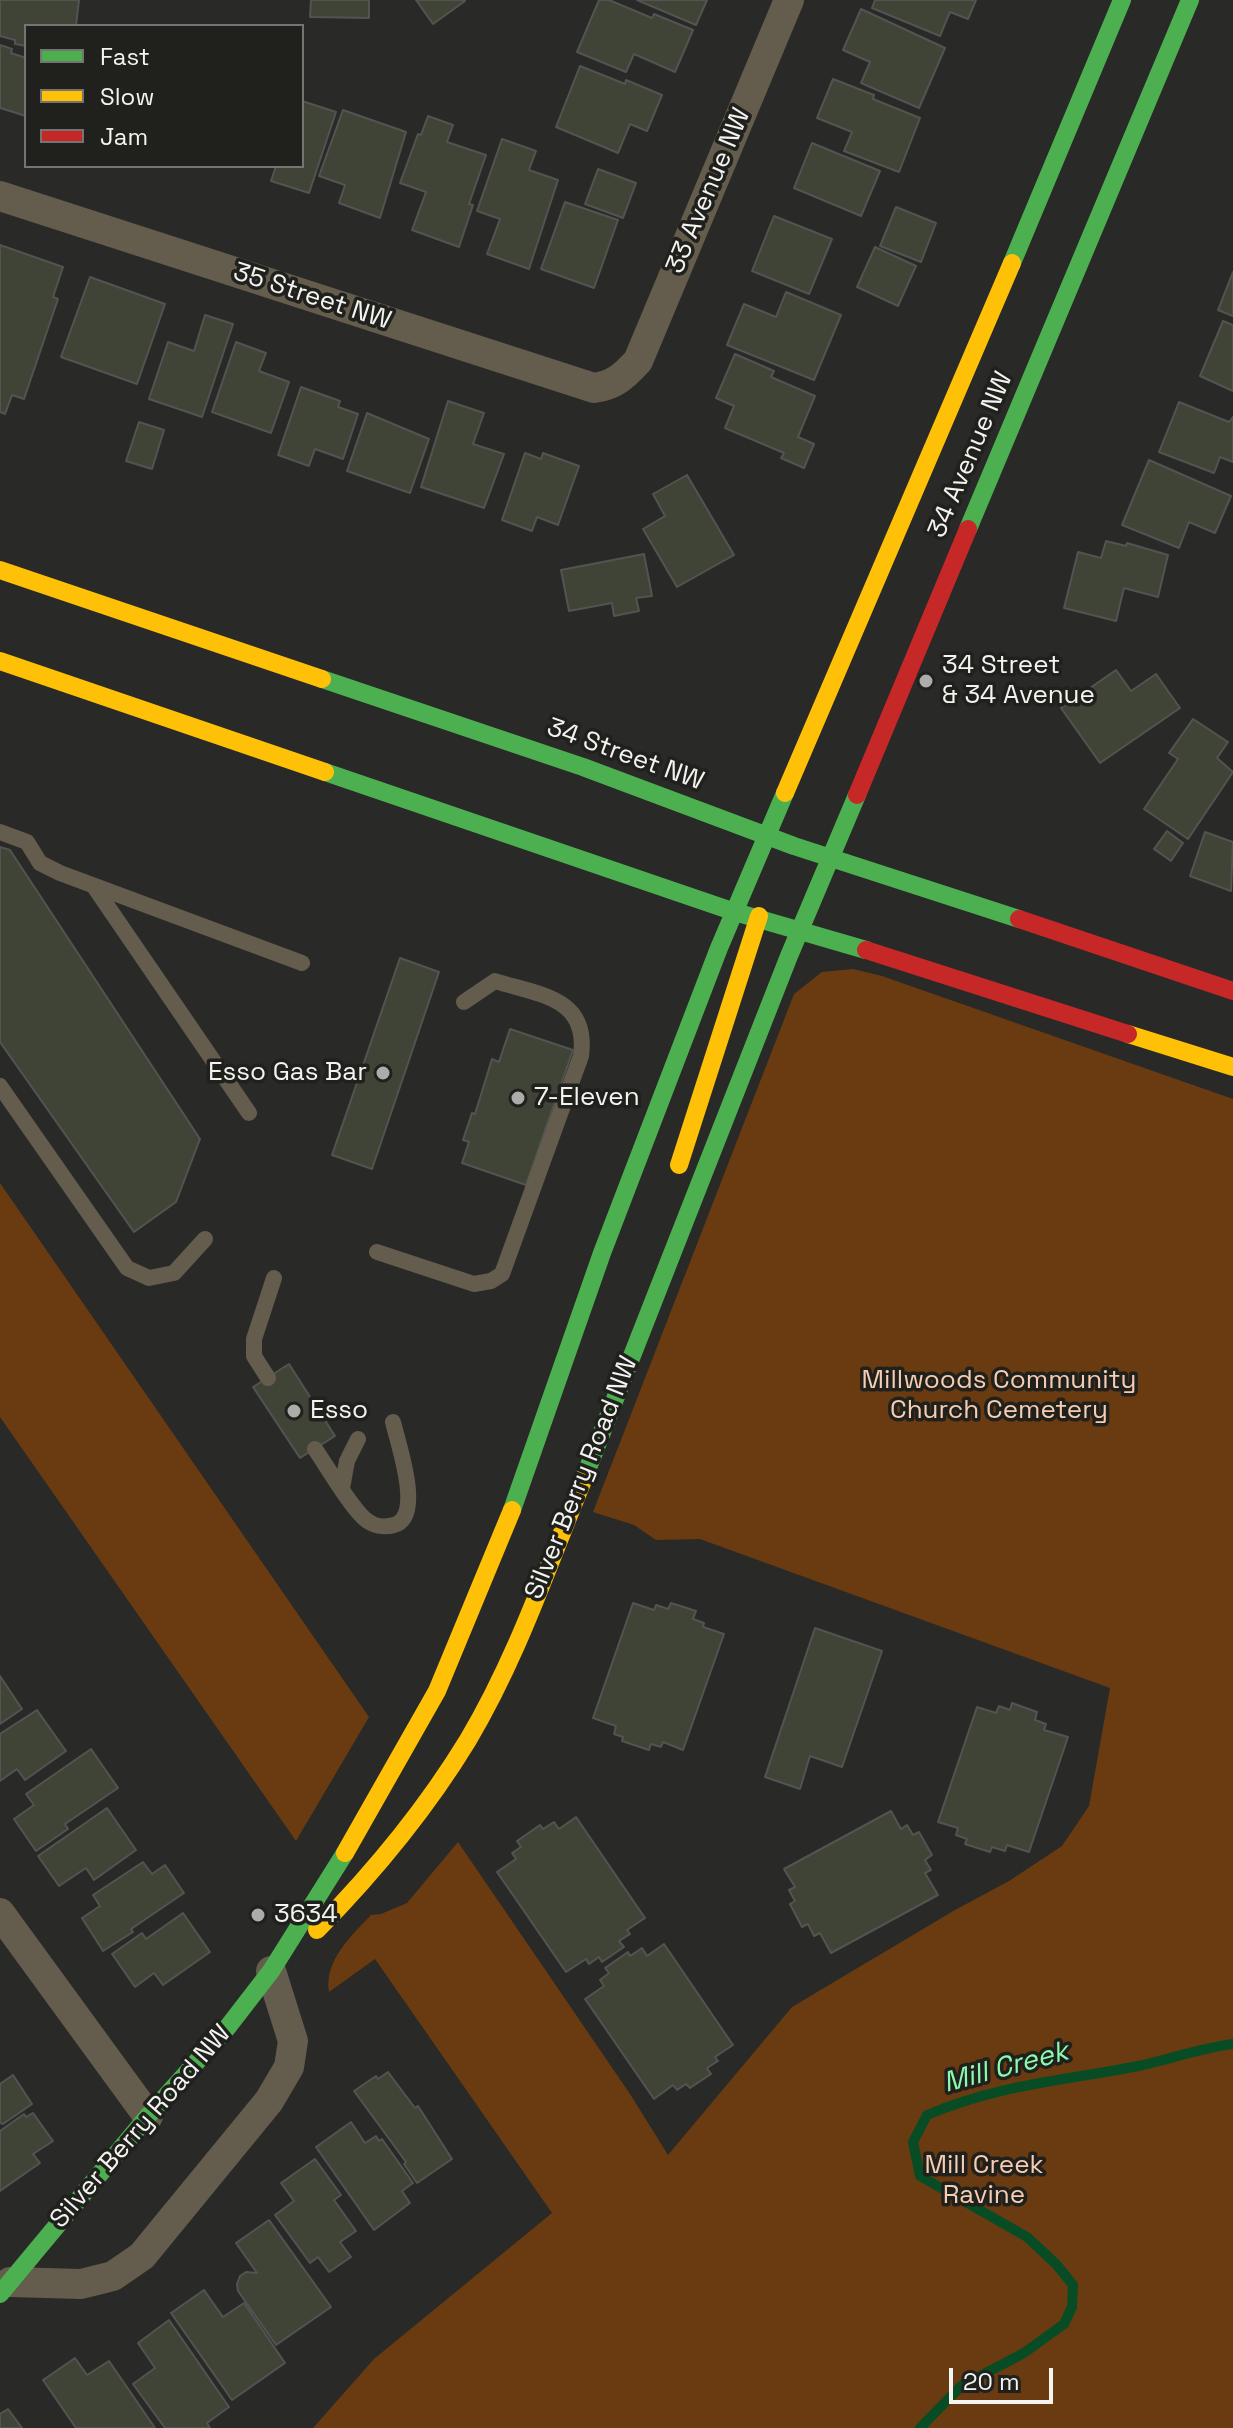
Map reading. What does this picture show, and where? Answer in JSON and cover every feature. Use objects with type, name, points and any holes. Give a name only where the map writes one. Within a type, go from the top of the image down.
[{"type":"main road","name":"34 Avenue NW","points":[[735,912],[1122,0]]},
{"type":"main road","name":"34 Avenue NW","points":[[801,929],[1190,0]]},
{"type":"main road","name":"34 Street NW","points":[[0,570],[583,767],[765,836],[1233,991]]},
{"type":"main road","points":[[0,661],[758,920],[801,929],[1233,1067]]},
{"type":"main road","points":[[664,1269],[677,1185],[706,1076],[758,920],[769,871],[765,836]]},
{"type":"main road","name":"Silver Berry Road NW","points":[[5,2288],[148,2116],[227,2028],[271,1971],[352,1843],[443,1678],[514,1505],[602,1253],[735,912]]},
{"type":"main road","name":"Silver Berry Road NW","points":[[271,1971],[338,1911],[369,1877],[468,1740],[505,1668],[599,1441],[664,1269],[801,929]]},
{"type":"street","name":"33 Avenue NW","points":[[623,378],[638,361],[789,0]]},
{"type":"street","name":"35 Street NW","points":[[0,196],[594,388],[609,386],[623,378]]},
{"type":"street","points":[[0,1913],[148,2116]]},
{"type":"street","name":"Silver Berry Road NW","points":[[5,2288],[81,2284],[113,2276],[142,2256],[269,2101],[289,2067],[293,2041],[271,1971]]},
{"type":"lane","points":[[0,832],[27,842],[40,863],[302,963]]},
{"type":"lane","points":[[93,885],[249,1113]]},
{"type":"lane","points":[[377,1252],[474,1284],[491,1281],[502,1274],[581,1056],[582,1036],[576,1015],[553,999],[495,981],[464,1002]]},
{"type":"lane","points":[[0,1086],[127,1268],[149,1278],[174,1273],[205,1239]]},
{"type":"lane","points":[[268,1378],[254,1356],[254,1339],[274,1278]]},
{"type":"lane","points":[[315,1449],[364,1519],[379,1527],[398,1525],[408,1514],[410,1497],[393,1422]]},
{"type":"lane","points":[[342,1488],[347,1461],[358,1439]]},
{"type":"green space","points":[[853,969],[882,976],[1233,1099],[1233,2428],[313,2428],[374,2359],[552,2213],[375,1959],[329,1992],[331,1970],[348,1940],[371,1915],[407,1903],[458,1842],[630,2094],[668,2155],[792,2007],[1009,1881],[1062,1846],[1089,1806],[1110,1688],[700,1539],[656,1540],[634,1525],[593,1512],[794,994],[822,972]]},
{"type":"green space","points":[[0,1183],[369,1717],[296,1841],[0,1417]]},
{"type":"building","points":[[0,0],[79,0],[76,24],[24,24],[24,46],[0,36]]},
{"type":"building","points":[[311,0],[369,0],[369,18],[310,17]]},
{"type":"building","points":[[416,0],[464,0],[465,1],[433,24]]},
{"type":"building","points":[[599,0],[609,0],[652,18],[654,14],[693,30],[675,72],[634,54],[626,72],[577,52]]},
{"type":"building","points":[[637,0],[707,0],[696,25]]},
{"type":"building","points":[[875,0],[976,0],[968,19],[950,12],[940,36],[872,8]]},
{"type":"building","points":[[861,9],[945,48],[919,108],[861,83],[870,62],[843,50]]},
{"type":"building","points":[[0,45],[24,57],[24,115],[0,108]]},
{"type":"building","points":[[580,66],[662,95],[647,131],[630,124],[618,153],[556,127]]},
{"type":"building","points":[[833,79],[920,118],[899,172],[844,151],[852,132],[817,118]]},
{"type":"building","points":[[304,102],[336,112],[309,193],[271,181],[275,168],[304,168]]},
{"type":"building","points":[[343,110],[406,132],[380,218],[339,203],[345,185],[319,176]]},
{"type":"building","points":[[428,116],[453,125],[447,142],[486,155],[469,204],[473,205],[459,247],[412,230],[426,192],[400,183]]},
{"type":"building","points":[[502,139],[536,151],[529,170],[558,180],[529,269],[487,254],[500,219],[477,211]]},
{"type":"building","points":[[812,143],[880,171],[861,216],[794,188]]},
{"type":"building","points":[[598,169],[636,183],[623,218],[585,204]]},
{"type":"building","points":[[565,202],[618,220],[594,288],[541,269]]},
{"type":"building","points":[[896,207],[936,223],[921,262],[880,246]]},
{"type":"building","points":[[774,216],[832,239],[809,294],[752,271]]},
{"type":"building","points":[[0,245],[63,267],[53,297],[58,299],[24,399],[12,395],[5,414],[0,412]]},
{"type":"building","points":[[875,247],[916,266],[898,306],[857,287]]},
{"type":"building","points":[[1233,272],[1233,316],[1218,310]]},
{"type":"building","points":[[90,277],[165,304],[137,384],[61,357]]},
{"type":"building","points":[[786,292],[841,315],[814,380],[727,345],[744,304],[776,317]]},
{"type":"building","points":[[205,315],[233,324],[202,417],[149,399],[168,342],[194,351]]},
{"type":"building","points":[[1223,321],[1233,325],[1233,391],[1200,376]]},
{"type":"building","points":[[236,342],[266,353],[259,371],[289,382],[271,433],[212,412]]},
{"type":"building","points":[[735,354],[774,371],[771,377],[815,396],[798,437],[814,444],[804,468],[781,458],[784,453],[725,428],[734,406],[716,398]]},
{"type":"building","points":[[301,387],[340,401],[338,407],[358,414],[343,459],[315,449],[309,466],[278,455]]},
{"type":"building","points":[[448,401],[484,413],[473,444],[504,454],[484,508],[421,487]]},
{"type":"building","points":[[1179,402],[1229,422],[1233,417],[1233,462],[1220,457],[1214,473],[1159,452]]},
{"type":"building","points":[[367,413],[429,439],[410,493],[347,471]]},
{"type":"building","points":[[139,422],[164,430],[152,469],[126,461]]},
{"type":"building","points":[[525,453],[541,459],[543,453],[579,466],[558,525],[537,517],[532,531],[502,520]]},
{"type":"building","points":[[1149,460],[1231,496],[1215,533],[1189,522],[1179,548],[1122,525]]},
{"type":"building","points":[[687,475],[734,555],[677,587],[643,529],[665,516],[653,494]]},
{"type":"building","points":[[1106,541],[1126,546],[1127,543],[1168,555],[1158,597],[1124,588],[1116,621],[1064,608],[1078,552],[1101,558]]},
{"type":"building","points":[[644,554],[652,596],[636,598],[639,611],[614,616],[612,603],[569,611],[561,570]]},
{"type":"building","points":[[1116,670],[1131,691],[1156,674],[1180,708],[1100,763],[1061,708]]},
{"type":"building","points":[[1193,719],[1228,742],[1217,758],[1233,772],[1188,839],[1144,809],[1178,759],[1169,753]]},
{"type":"building","points":[[1167,831],[1183,843],[1171,861],[1154,849]]},
{"type":"building","points":[[1205,832],[1233,842],[1231,891],[1190,876]]},
{"type":"building","points":[[0,847],[10,850],[200,1139],[176,1202],[134,1232],[0,1042]]},
{"type":"building","name":"Esso Gas Bar","points":[[400,958],[439,972],[372,1169],[332,1155]]},
{"type":"building","name":"7-Eleven","points":[[510,1029],[573,1050],[526,1185],[462,1163],[469,1142],[463,1140],[472,1113],[475,1114],[492,1059],[499,1062]]},
{"type":"building","name":"Esso","points":[[289,1364],[335,1436],[300,1458],[253,1387]]},
{"type":"building","points":[[633,1603],[654,1610],[656,1605],[668,1609],[671,1603],[696,1611],[693,1619],[704,1623],[703,1627],[724,1634],[683,1750],[663,1742],[661,1747],[651,1744],[649,1750],[622,1741],[623,1737],[614,1734],[616,1726],[593,1718]]},
{"type":"building","points":[[815,1628],[882,1651],[842,1767],[810,1756],[800,1789],[765,1777]]},
{"type":"building","points":[[0,1676],[22,1709],[0,1724]]},
{"type":"building","points":[[1012,1703],[1037,1712],[1035,1720],[1046,1724],[1044,1730],[1068,1737],[1029,1852],[1007,1845],[1005,1851],[992,1847],[990,1852],[965,1844],[967,1839],[956,1835],[958,1828],[938,1822],[977,1707],[996,1713],[999,1706],[1010,1710]]},
{"type":"building","points":[[37,1710],[66,1751],[25,1780],[17,1769],[0,1781],[0,1734]]},
{"type":"building","points":[[91,1749],[118,1788],[65,1824],[68,1829],[36,1851],[14,1819],[34,1805],[26,1794]]},
{"type":"building","points":[[107,1808],[136,1850],[94,1880],[86,1868],[59,1886],[38,1856]]},
{"type":"building","points":[[891,1811],[901,1829],[907,1825],[913,1835],[919,1832],[932,1855],[925,1860],[931,1870],[925,1873],[938,1895],[831,1953],[820,1933],[814,1936],[808,1924],[802,1927],[790,1904],[795,1901],[789,1890],[795,1887],[784,1869]]},
{"type":"building","points":[[576,1817],[645,1918],[627,1930],[630,1934],[619,1941],[624,1947],[602,1962],[599,1957],[589,1964],[586,1959],[566,1972],[497,1872],[516,1859],[512,1853],[521,1847],[517,1841],[540,1825],[543,1829],[554,1822],[559,1829]]},
{"type":"building","points":[[143,1862],[152,1874],[165,1865],[184,1893],[103,1951],[82,1918],[100,1906],[93,1895]]},
{"type":"building","points":[[183,1913],[210,1952],[163,1985],[154,1973],[135,1987],[112,1954],[142,1933],[146,1939]]},
{"type":"building","points":[[664,1944],[733,2045],[715,2057],[718,2061],[707,2068],[711,2074],[690,2088],[686,2084],[677,2090],[673,2085],[654,2099],[585,1999],[604,1986],[600,1980],[609,1973],[605,1968],[628,1952],[630,1956],[642,1948],[647,1956]]},
{"type":"building","points":[[388,2072],[415,2108],[418,2106],[452,2159],[417,2183],[404,2164],[406,2162],[354,2091]]},
{"type":"building","points":[[13,2075],[32,2104],[3,2124],[0,2123],[0,2084]]},
{"type":"building","points":[[33,2113],[53,2141],[33,2154],[40,2163],[0,2191],[0,2131],[24,2114],[26,2117]]},
{"type":"building","points":[[351,2122],[365,2143],[376,2136],[379,2141],[382,2139],[413,2183],[402,2191],[410,2203],[374,2230],[316,2147]]},
{"type":"building","points":[[315,2159],[341,2195],[334,2200],[356,2231],[340,2242],[351,2257],[329,2272],[318,2257],[310,2263],[275,2215],[294,2201],[281,2183]]},
{"type":"building","points":[[269,2220],[331,2307],[276,2345],[238,2291],[237,2284],[246,2272],[257,2273],[236,2243]]},
{"type":"building","points":[[204,2290],[223,2317],[244,2303],[285,2363],[232,2400],[171,2313]]},
{"type":"building","points":[[169,2320],[229,2407],[207,2423],[210,2428],[165,2428],[133,2384],[155,2368],[138,2343]]},
{"type":"building","points":[[75,2358],[87,2375],[109,2361],[155,2428],[76,2428],[43,2380]]},
{"type":"building","points":[[8,2409],[22,2428],[0,2428],[0,2414]]},
{"type":"waterway","name":"Mill Creek","points":[[920,2428],[961,2386],[1024,2353],[1064,2324],[1072,2307],[1073,2285],[1027,2237],[920,2176],[913,2142],[927,2115],[1008,2089],[1143,2065],[1233,2044]]},
{"type":"traffic: fast","points":[[1012,263],[1122,0]]},
{"type":"traffic: fast","points":[[968,529],[1190,0]]},
{"type":"traffic: fast","points":[[322,679],[583,767],[794,846],[1019,919]]},
{"type":"traffic: fast","points":[[325,772],[735,912],[866,950]]},
{"type":"traffic: fast","points":[[512,1510],[602,1253],[719,948],[785,793]]},
{"type":"traffic: fast","points":[[584,1478],[789,956],[857,795]]},
{"type":"traffic: fast","points":[[0,2294],[148,2116],[227,2028],[271,1971],[345,1853]]},
{"type":"traffic: slow","points":[[785,793],[1012,263]]},
{"type":"traffic: slow","points":[[0,570],[322,679]]},
{"type":"traffic: slow","points":[[0,661],[325,772]]},
{"type":"traffic: slow","points":[[679,1165],[759,916]]},
{"type":"traffic: slow","points":[[1128,1034],[1233,1067]]},
{"type":"traffic: slow","points":[[317,1930],[398,1839],[435,1791],[468,1740],[517,1644],[584,1478]]},
{"type":"traffic: slow","points":[[345,1853],[437,1691],[512,1510]]},
{"type":"traffic: jam","points":[[857,795],[968,529]]},
{"type":"traffic: jam","points":[[1019,919],[1233,991]]},
{"type":"traffic: jam","points":[[866,950],[1128,1034]]},
{"type":"place","name":"34 Street & 34 Avenue","points":[[926,681]]},
{"type":"place","name":"Esso Gas Bar","points":[[383,1073]]},
{"type":"place","name":"7-Eleven","points":[[518,1098]]},
{"type":"place","name":"Esso","points":[[294,1411]]},
{"type":"place","name":"3634","points":[[258,1915]]},
{"type":"park label","name":"Millwoods Community Church Cemetery","points":[[999,1396]]},
{"type":"park label","name":"Mill Creek Ravine","points":[[984,2181]]}]
